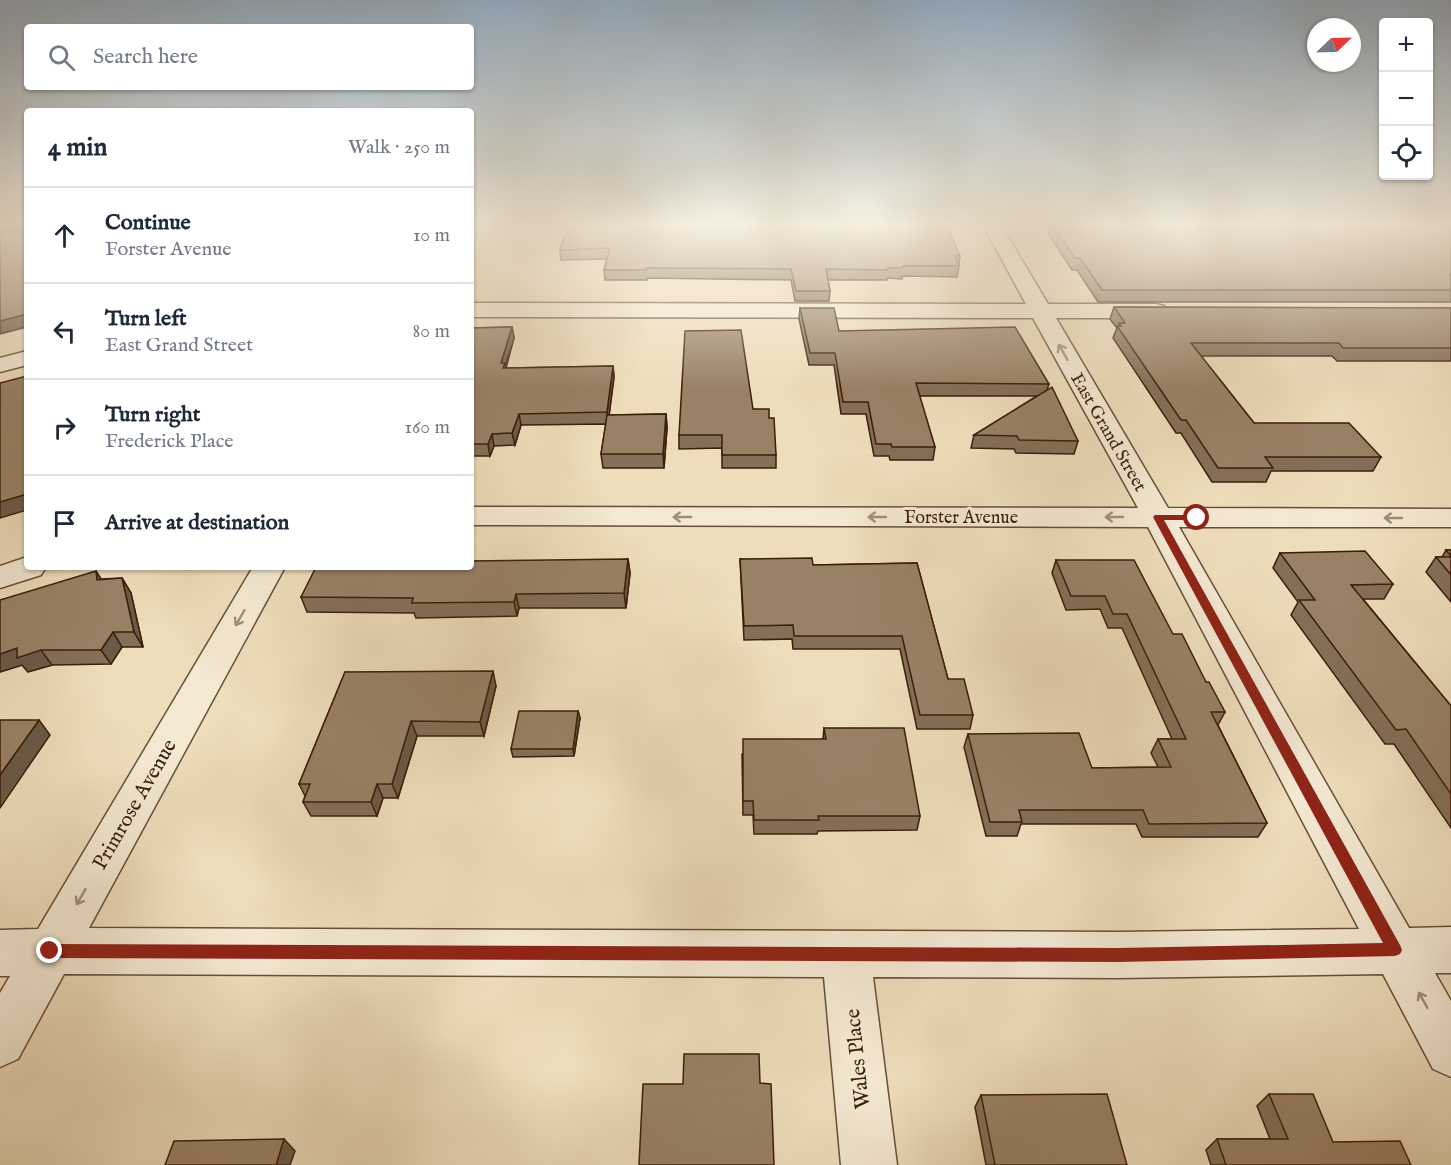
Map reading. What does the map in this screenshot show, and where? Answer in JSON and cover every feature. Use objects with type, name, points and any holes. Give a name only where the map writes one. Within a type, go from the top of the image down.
[{"type":"street","name":"East Grand Street","points":[[1023,279],[1158,517],[1451,1051]]},
{"type":"street","points":[[474,310],[1181,311]]},
{"type":"street","points":[[0,365],[24,359]]},
{"type":"street","name":"Forster Avenue","points":[[474,516],[1451,518]]},
{"type":"street","points":[[0,577],[24,569]]},
{"type":"street","name":"Primrose Avenue","points":[[0,1041],[267,570]]},
{"type":"street","points":[[0,953],[50,951],[1118,955],[1451,950]]},
{"type":"street","name":"Wales Place","points":[[846,954],[869,1165]]},
{"type":"building","points":[[0,279],[24,279],[24,315],[0,321]]},
{"type":"building","points":[[793,279],[828,279],[830,291],[796,291]]},
{"type":"building","points":[[1095,279],[1451,279],[1451,290],[1102,290]]},
{"type":"building","points":[[1114,307],[1451,308],[1451,348],[1343,348],[1339,343],[1191,343],[1254,423],[1349,423],[1381,457],[1265,457],[1273,468],[1218,468],[1186,420],[1181,420],[1117,326],[1121,326],[1119,323],[1125,323]]},
{"type":"building","points":[[800,308],[834,308],[839,331],[1015,327],[1049,384],[916,383],[935,447],[892,447],[891,444],[876,444],[868,402],[843,402],[835,353],[810,353]]},
{"type":"building","points":[[512,327],[501,363],[505,363],[503,368],[613,366],[607,412],[519,414],[512,433],[492,434],[488,444],[474,444],[474,328]]},
{"type":"building","points":[[741,330],[753,409],[769,409],[769,418],[774,418],[776,455],[722,455],[722,435],[679,435],[685,331]]},
{"type":"building","points":[[24,377],[24,495],[0,502],[0,383]]},
{"type":"building","points":[[1052,387],[1078,441],[1019,440],[1017,436],[974,435]]},
{"type":"building","points":[[666,414],[663,454],[601,454],[607,415]]},
{"type":"building","points":[[1365,551],[1393,584],[1351,585],[1451,706],[1451,794],[1406,729],[1396,730],[1299,600],[1315,600],[1280,553]]},
{"type":"building","points":[[1436,557],[1451,557],[1451,575]]},
{"type":"building","points":[[812,558],[813,565],[917,563],[948,679],[964,679],[973,715],[920,715],[902,636],[794,636],[793,625],[744,626],[740,559]]},
{"type":"building","points":[[628,559],[624,593],[516,594],[514,602],[412,603],[413,598],[301,597],[314,570],[474,570],[474,561]]},
{"type":"building","points":[[1056,560],[1134,560],[1173,634],[1182,634],[1206,682],[1209,682],[1225,712],[1211,712],[1267,823],[1149,824],[1143,810],[1019,810],[1022,822],[990,822],[968,734],[1079,733],[1092,768],[1171,767],[1158,739],[1186,739],[1127,614],[1113,614],[1105,596],[1071,596]]},
{"type":"building","points":[[96,571],[97,580],[122,578],[134,632],[113,632],[101,650],[41,650],[17,658],[17,648],[0,654],[0,600]]},
{"type":"building","points":[[493,671],[480,722],[411,721],[392,784],[377,784],[371,802],[303,802],[310,784],[299,784],[345,672]]},
{"type":"building","points":[[519,711],[578,711],[573,749],[511,749]]},
{"type":"building","points":[[0,720],[39,720],[0,775]]},
{"type":"building","points":[[824,728],[904,728],[920,816],[818,816],[819,820],[754,820],[753,801],[743,801],[743,739],[826,739]]},
{"type":"building","points":[[684,1054],[759,1054],[760,1083],[771,1084],[774,1165],[639,1165],[643,1084],[683,1084]]},
{"type":"building","points":[[1107,1094],[1127,1165],[995,1165],[981,1095]]},
{"type":"building","points":[[1269,1094],[1313,1094],[1333,1142],[1400,1141],[1411,1165],[1226,1165],[1217,1139],[1288,1139]]},
{"type":"building","points":[[284,1139],[276,1165],[165,1165],[174,1141]]},
{"type":"route","points":[[50,951],[1118,955],[1395,950],[1158,517],[1197,518]]}]
